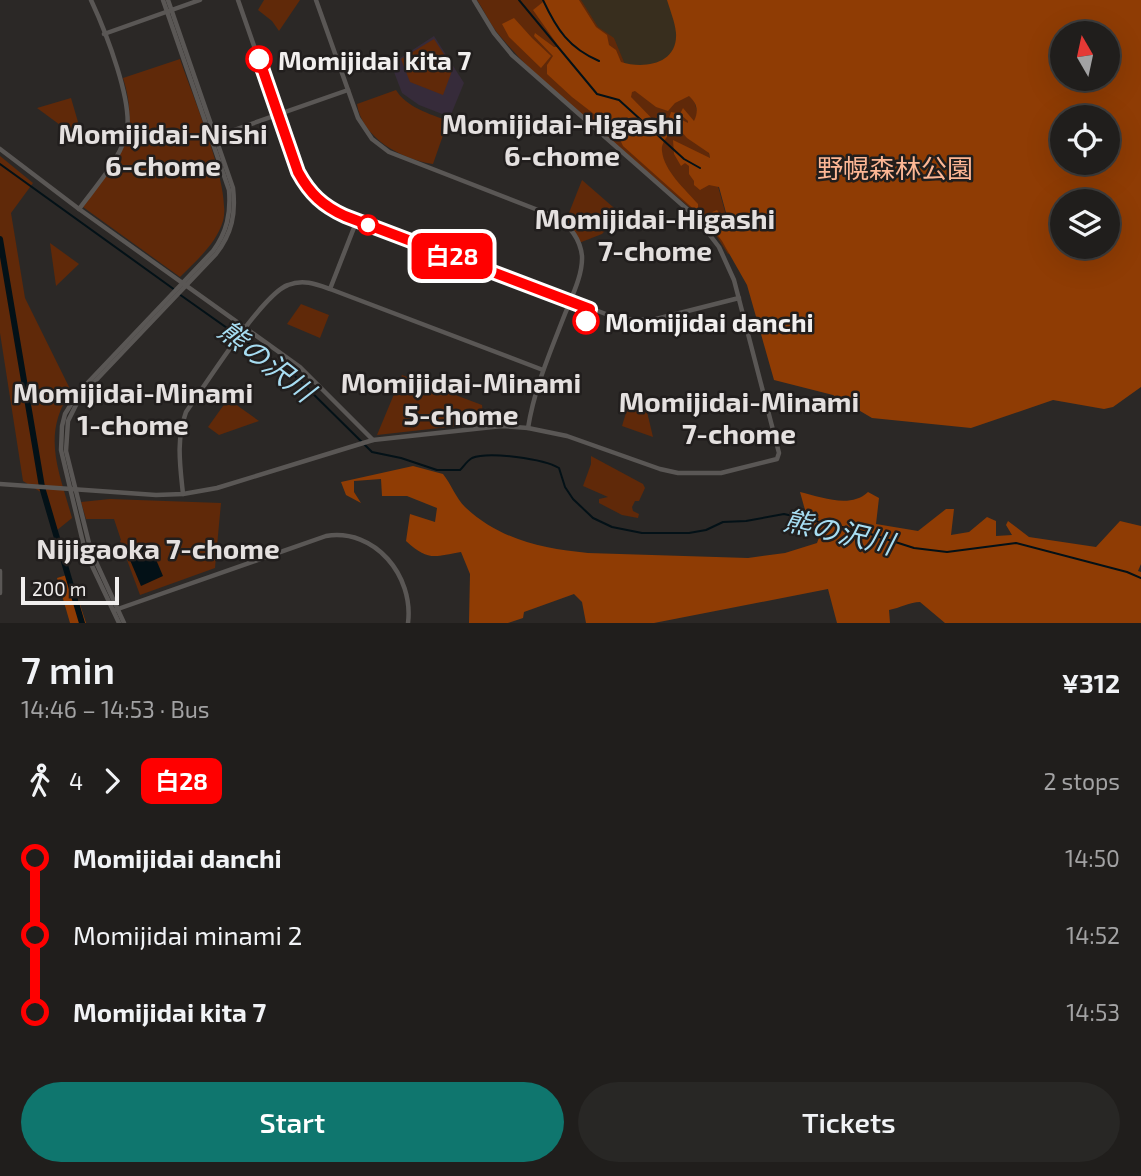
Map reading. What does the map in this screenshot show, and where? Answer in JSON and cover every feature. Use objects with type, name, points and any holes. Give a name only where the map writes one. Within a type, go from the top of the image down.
[{"type":"street","points":[[79,209],[112,164],[126,133],[128,114],[125,96],[91,0]]},
{"type":"street","points":[[122,623],[91,551],[72,489],[65,440],[68,421],[74,406],[182,286],[221,248],[233,223],[236,206],[233,188],[165,0]]},
{"type":"street","points":[[104,34],[200,0]]},
{"type":"street","points":[[238,0],[298,172],[307,188],[326,206],[619,319],[662,318],[739,298]]},
{"type":"street","points":[[316,0],[358,118],[372,139],[389,152],[545,212],[565,223],[579,243],[582,260],[570,301],[532,400],[528,428]]},
{"type":"street","points":[[0,484],[156,495],[183,494],[217,488],[371,441],[478,427],[528,428],[567,436],[678,473],[721,473],[777,458],[779,453],[739,298],[723,254],[695,217],[512,55],[494,33],[474,0]]},
{"type":"street","points":[[214,137],[348,90]]},
{"type":"street","points":[[0,149],[182,286],[300,367],[371,441]]},
{"type":"street","points":[[330,289],[357,220]]},
{"type":"street","points":[[183,494],[178,444],[186,412],[267,300],[281,288],[300,282],[330,289],[543,370]]},
{"type":"street","points":[[115,610],[326,536],[343,534],[362,539],[389,561],[405,587],[409,608],[408,623]]},
{"type":"street","points":[[0,571],[0,593]]},
{"type":"shaded area","points":[[264,0],[300,0],[279,31],[272,21],[258,10]]},
{"type":"shaded area","points":[[477,0],[581,0],[598,27],[614,38],[626,67],[685,68],[736,251],[728,254],[699,215],[545,84],[497,32]]},
{"type":"shaded area","points":[[572,0],[676,0],[695,68],[647,70],[621,64]]},
{"type":"shaded area","points":[[434,36],[464,83],[450,117],[419,105],[402,93],[391,64]]},
{"type":"shaded area","points":[[434,39],[453,68],[443,95],[410,82],[401,59]]},
{"type":"shaded area","points":[[180,59],[217,164],[224,206],[223,221],[216,237],[180,277],[83,207],[123,148],[129,117],[123,78]]},
{"type":"shaded area","points":[[396,90],[412,105],[448,121],[433,164],[408,157],[385,145],[366,127],[360,116],[357,104]]},
{"type":"shaded area","points":[[71,98],[78,122],[71,133],[37,108]]},
{"type":"shaded area","points":[[0,156],[33,183],[11,213],[25,298],[71,391],[57,423],[55,453],[72,518],[56,531],[47,496],[23,481],[0,333]]},
{"type":"shaded area","points":[[582,180],[621,214],[602,234],[579,243],[565,223]]},
{"type":"shaded area","points":[[50,243],[79,264],[56,286]]},
{"type":"shaded area","points":[[301,304],[329,315],[320,338],[287,324]]},
{"type":"shaded area","points":[[402,375],[482,405],[484,423],[377,435]]},
{"type":"shaded area","points":[[228,399],[259,421],[219,435],[208,427]]},
{"type":"shaded area","points":[[644,399],[653,437],[622,426],[629,403]]},
{"type":"shaded area","points":[[591,456],[643,484],[645,488],[639,501],[635,501],[632,507],[633,511],[639,514],[638,518],[622,515],[599,503],[599,499],[608,497],[583,486]]},
{"type":"shaded area","points":[[110,499],[221,503],[215,568],[140,595],[114,519],[86,519],[81,502]]},
{"type":"shaded area","points":[[130,548],[152,550],[163,576],[141,586],[127,553]]},
{"type":"green space","name":"野幌森林公園","points":[[542,0],[579,0],[596,27],[607,35],[609,45],[616,50],[621,62],[639,65],[665,58],[675,44],[676,33],[667,0],[1141,0],[1141,387],[1113,407],[1104,409],[1053,400],[971,428],[872,418],[833,395],[774,380],[747,285],[722,241],[703,216],[717,210],[731,231],[719,187],[709,185],[700,190],[694,185],[689,166],[685,163],[681,166],[674,154],[673,140],[710,158],[709,153],[687,138],[669,118],[671,112],[676,113],[688,123],[680,114],[683,108],[694,121],[697,111],[694,101],[689,96],[675,103],[668,111],[656,107],[635,91],[631,97],[668,135],[662,147],[667,166],[698,204],[698,213],[623,146],[616,131],[547,74],[547,65],[553,56],[534,36],[535,33],[554,47],[559,47],[533,10]]},
{"type":"green space","points":[[514,18],[551,56],[541,68],[509,37],[502,24]]},
{"type":"green space","points":[[413,466],[443,474],[465,507],[507,535],[554,549],[588,553],[748,558],[785,553],[817,543],[821,532],[810,528],[800,492],[844,501],[861,497],[868,492],[879,498],[876,524],[918,531],[946,509],[954,509],[951,535],[969,532],[987,517],[996,521],[996,536],[1012,535],[1006,525],[1008,521],[1029,537],[1096,547],[1120,521],[1141,526],[1141,564],[1138,571],[1141,572],[1141,623],[945,623],[920,602],[889,610],[890,623],[837,623],[828,589],[654,623],[586,623],[582,602],[574,594],[524,612],[523,618],[508,623],[469,623],[470,574],[461,552],[426,555],[406,541],[410,514],[435,522],[437,508],[407,496],[382,496],[381,479],[354,481],[354,492],[361,503],[346,495],[341,482]]},
{"type":"green space","points":[[70,574],[86,623],[70,623],[57,578]]},
{"type":"waterway","points":[[519,0],[597,94],[619,100],[684,159],[700,168]]},
{"type":"waterway","points":[[543,0],[565,37],[599,61]]},
{"type":"waterway","name":"熊の沢川","points":[[0,164],[175,290]]},
{"type":"waterway","points":[[0,239],[42,487],[82,623]]},
{"type":"waterway","name":"熊の沢川","points":[[179,294],[295,376],[372,452],[437,470],[460,470],[472,458],[491,455],[552,465],[559,468],[565,487],[573,499],[593,518],[612,527],[642,533],[689,533],[706,530],[723,522],[784,514],[864,532],[914,548],[947,552],[1016,543],[1141,578]]},
{"type":"bus line","name":"白28","points":[[259,59],[298,172],[319,201],[345,216],[590,309],[586,321]]},
{"type":"place","name":"Momijidai kita 7","points":[[259,59]]},
{"type":"place","name":"Momijidai danchi","points":[[586,321]]},
{"type":"district","name":"Momijidai-Higashi 6-chome","points":[[562,139]]},
{"type":"district","name":"Momijidai-Nishi 6-chome","points":[[163,149]]},
{"type":"district","name":"Momijidai-Higashi 7-chome","points":[[655,234]]},
{"type":"district","name":"Momijidai-Minami 5-chome","points":[[461,398]]},
{"type":"district","name":"Momijidai-Minami 1-chome","points":[[133,408]]},
{"type":"district","name":"Momijidai-Minami 7-chome","points":[[739,417]]},
{"type":"district","name":"Nijigaoka 7-chome","points":[[158,548]]}]
